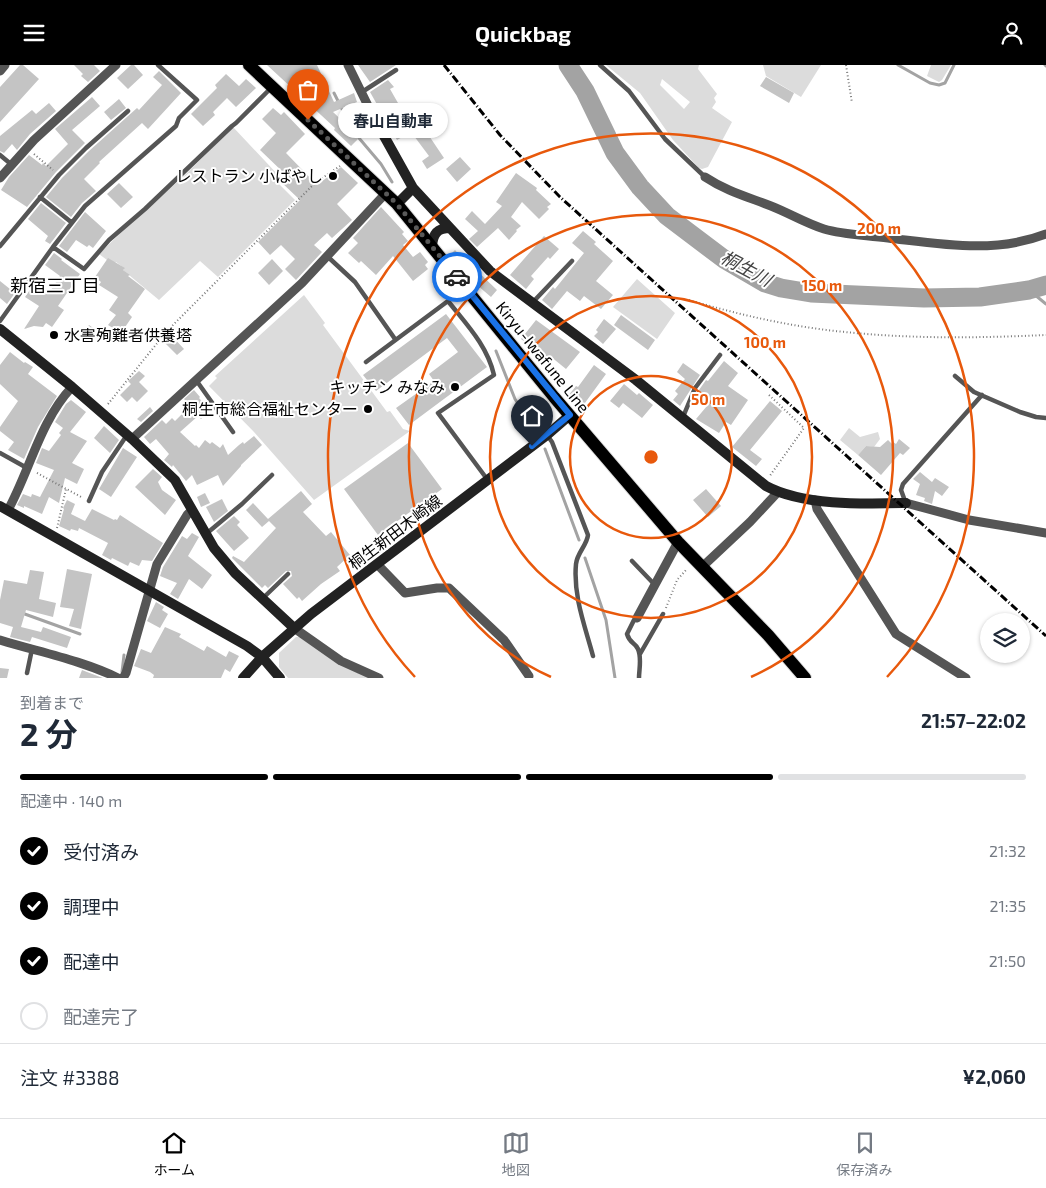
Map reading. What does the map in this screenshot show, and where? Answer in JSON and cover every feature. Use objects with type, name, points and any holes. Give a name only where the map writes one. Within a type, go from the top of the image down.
[{"type":"main road","name":"Kiryu-Iwafune Line","points":[[249,65],[396,203],[570,415],[678,542],[695,567],[768,635],[806,678]]},
{"type":"street","points":[[0,71],[5,65]]},
{"type":"street","points":[[0,178],[26,149],[116,65]]},
{"type":"street","points":[[348,65],[374,118],[413,188],[490,271],[636,380],[766,486],[778,492],[815,500],[883,504],[906,503],[969,520],[1046,533]]},
{"type":"street","points":[[705,177],[725,189],[769,205],[805,222],[844,233],[951,246],[1018,242],[1046,234]]},
{"type":"street","points":[[396,203],[413,188]]},
{"type":"street","points":[[130,437],[196,380],[302,283],[385,194]]},
{"type":"street","points":[[432,246],[435,233],[445,228],[450,228]]},
{"type":"street","points":[[0,329],[130,437],[175,480],[205,535],[223,560],[262,599],[294,628],[341,661],[379,678]]},
{"type":"street","points":[[72,387],[51,419],[28,469],[4,508],[247,646],[262,657],[280,678]]},
{"type":"street","name":"桐生新田木崎線","points":[[243,678],[262,657],[294,628],[548,435],[570,415]]},
{"type":"street","points":[[695,567],[750,522],[778,492]]},
{"type":"street","points":[[815,500],[821,515],[896,635],[966,678]]},
{"type":"street","points":[[123,678],[157,563],[192,510]]},
{"type":"street","points":[[637,618],[678,542]]},
{"type":"street","points":[[377,564],[405,593],[437,587],[449,588],[504,640],[529,676]]},
{"type":"street","points":[[0,640],[91,667],[118,678]]},
{"type":"lane","points":[[0,321],[85,206],[176,126],[179,118],[197,100],[158,65]]},
{"type":"lane","points":[[600,65],[630,91],[665,139],[705,177]]},
{"type":"lane","points":[[362,92],[396,70]]},
{"type":"lane","points":[[53,247],[84,269],[109,240],[152,203],[272,87]]},
{"type":"lane","points":[[0,246],[59,175],[128,111]]},
{"type":"lane","points":[[0,155],[12,165]]},
{"type":"lane","points":[[40,197],[72,222]]},
{"type":"lane","points":[[326,256],[355,282],[395,339]]},
{"type":"lane","points":[[532,303],[572,261]]},
{"type":"lane","points":[[366,362],[464,287]]},
{"type":"lane","points":[[448,301],[481,343],[491,363],[494,375],[438,413],[488,481]]},
{"type":"lane","points":[[683,417],[695,388],[720,355]]},
{"type":"lane","points":[[955,376],[974,392],[1020,412],[1036,417],[1046,417]]},
{"type":"lane","points":[[196,380],[233,432]]},
{"type":"lane","points":[[906,503],[901,490],[903,484],[982,395]]},
{"type":"lane","points":[[548,435],[588,535],[577,558],[576,582],[578,599],[593,657]]},
{"type":"lane","points":[[89,501],[102,472],[130,437]]},
{"type":"lane","points":[[0,453],[28,469]]},
{"type":"lane","points":[[205,535],[242,504],[272,475]]},
{"type":"lane","points":[[632,561],[654,584]]},
{"type":"lane","points":[[262,599],[288,574]]},
{"type":"lane","points":[[640,654],[663,614]]},
{"type":"lane","points":[[637,618],[634,619],[627,633],[629,641],[637,647],[640,654],[639,678]]},
{"type":"lane","points":[[27,673],[32,649]]},
{"type":"path","points":[[846,65],[852,103]]},
{"type":"path","points":[[26,149],[59,175]]},
{"type":"path","points":[[105,407],[167,331],[315,183],[342,164]]},
{"type":"path","points":[[689,300],[793,325],[846,332],[961,337],[1046,335]]},
{"type":"path","points":[[768,478],[804,428],[769,395]]},
{"type":"path","points":[[28,469],[89,501]]},
{"type":"path","points":[[56,531],[66,489]]},
{"type":"path","points":[[663,614],[677,580],[695,567]]},
{"type":"shaded area","points":[[606,65],[699,65],[698,69],[717,94],[714,98],[716,102],[712,108],[732,122],[708,167],[699,168],[673,140],[640,93]],"holes":[[[662,79],[690,102],[684,109],[660,85]]]},
{"type":"shaded area","points":[[763,65],[821,65],[801,97],[766,76]]},
{"type":"shaded area","points":[[931,65],[951,65],[939,82],[927,76]]},
{"type":"shaded area","points":[[233,127],[280,177],[276,181],[295,200],[218,277],[200,261],[159,300],[123,270],[124,268],[99,254],[183,177]]},
{"type":"shaded area","points":[[637,279],[675,313],[657,339],[613,307]]},
{"type":"shaded area","points":[[304,295],[325,323],[323,325],[387,412],[390,411],[403,429],[410,431],[314,500],[254,432],[209,386],[217,378],[215,376]]},
{"type":"shaded area","points":[[849,428],[860,437],[878,432],[880,439],[874,447],[866,446],[858,455],[840,440]]},
{"type":"shaded area","points":[[296,637],[301,637],[375,678],[288,678],[279,667],[279,653]]},
{"type":"building","points":[[20,65],[23,65],[39,79],[0,122],[0,87]]},
{"type":"building","points":[[74,65],[94,65],[100,71],[88,82],[81,76],[83,74]]},
{"type":"building","points":[[131,65],[134,65],[143,75],[128,89],[117,78]]},
{"type":"building","points":[[267,65],[317,65],[334,102],[354,93],[357,102],[333,112],[349,127],[347,129],[358,139],[351,146],[334,130],[335,128]]},
{"type":"building","points":[[358,65],[396,65],[370,82]]},
{"type":"building","points":[[159,71],[181,93],[148,129],[142,123],[99,162],[84,179],[96,191],[82,203],[71,217],[46,197],[89,151],[137,108],[139,110],[162,85],[153,77]]},
{"type":"building","points":[[226,74],[239,86],[246,79],[256,88],[236,107],[227,98],[213,112],[215,115],[203,126],[191,114],[217,88],[215,85]]},
{"type":"building","points":[[766,77],[794,93],[789,103],[760,86]]},
{"type":"building","points":[[388,80],[394,87],[390,89],[407,116],[413,112],[444,158],[427,169],[422,161],[429,156],[411,132],[397,140],[370,92]]},
{"type":"building","points":[[92,97],[100,106],[72,130],[85,143],[56,172],[27,207],[1,190],[9,177],[29,155],[46,166],[68,144],[55,129]]},
{"type":"building","points":[[119,99],[126,108],[111,120],[104,112]]},
{"type":"building","points":[[49,103],[56,111],[30,134],[17,150],[12,144],[4,153],[0,151],[0,136],[32,110],[36,114]]},
{"type":"building","points":[[273,108],[281,115],[284,112],[305,134],[286,153],[317,185],[341,167],[358,183],[337,204],[352,220],[332,238],[327,233],[314,245],[322,252],[296,280],[285,269],[295,259],[281,245],[270,255],[258,242],[300,200],[280,181],[286,175],[260,150],[276,133],[262,119]]},
{"type":"building","points":[[460,157],[471,169],[457,182],[446,169]]},
{"type":"building","points":[[516,173],[537,188],[536,190],[551,204],[547,207],[549,209],[539,219],[522,202],[511,217],[521,226],[509,240],[498,228],[477,247],[469,239],[478,231],[465,219],[472,211],[485,224],[502,206],[496,202]]},
{"type":"building","points":[[119,183],[133,197],[121,208],[107,194]]},
{"type":"building","points":[[41,203],[66,223],[50,244],[45,241],[48,236],[28,219]]},
{"type":"building","points":[[381,207],[404,232],[402,234],[408,241],[403,245],[413,257],[420,252],[428,262],[425,265],[428,269],[413,281],[393,256],[376,275],[361,261],[359,263],[348,253],[358,243],[353,238]]},
{"type":"building","points":[[85,212],[106,231],[93,248],[89,245],[87,247],[76,240],[67,252],[59,246]]},
{"type":"building","points":[[583,231],[613,261],[596,281],[613,295],[601,309],[584,296],[580,301],[567,291],[552,309],[542,300],[553,287],[555,289],[584,253],[572,243]]},
{"type":"building","points":[[544,236],[559,249],[550,259],[548,257],[531,276],[534,279],[526,289],[510,275]]},
{"type":"building","points":[[455,250],[468,265],[469,263],[497,290],[491,297],[477,285],[475,287],[450,255]]},
{"type":"building","points":[[54,253],[80,274],[58,306],[64,310],[52,327],[46,323],[43,327],[34,326],[24,329],[39,306],[25,297],[34,284],[49,293],[60,276],[45,265]]},
{"type":"building","points":[[108,258],[125,268],[123,270],[130,275],[128,276],[145,289],[128,313],[132,317],[121,333],[108,325],[116,315],[109,310],[118,297],[99,285],[101,282],[95,277]]},
{"type":"building","points":[[272,259],[283,271],[269,285],[258,273]]},
{"type":"building","points":[[0,281],[15,293],[7,304],[0,298]]},
{"type":"building","points":[[446,314],[487,367],[409,425],[396,408],[434,381],[429,374],[458,352],[447,338],[376,391],[363,375]]},
{"type":"building","points":[[621,315],[655,340],[648,350],[614,325]]},
{"type":"building","points":[[604,319],[616,329],[603,344],[594,336]]},
{"type":"building","points":[[536,320],[580,352],[566,369],[550,356],[548,359],[521,339]]},
{"type":"building","points":[[89,325],[96,330],[91,337],[84,333]]},
{"type":"building","points":[[172,336],[184,349],[177,355],[165,343]]},
{"type":"building","points":[[10,352],[24,363],[33,367],[28,374],[57,396],[38,427],[24,459],[8,450],[14,442],[0,431],[0,427],[18,401],[0,384],[0,365]]},
{"type":"building","points":[[724,361],[738,373],[728,386],[748,400],[731,425],[726,422],[719,433],[696,419],[707,406],[695,397],[706,380],[708,381]]},
{"type":"building","points":[[683,363],[700,375],[680,406],[673,400],[678,394],[675,391],[685,379],[677,372]]},
{"type":"building","points":[[594,365],[606,374],[582,407],[568,396],[576,386],[578,387]]},
{"type":"building","points":[[139,371],[145,376],[139,382],[148,391],[137,402],[132,397],[127,402],[120,395],[131,384],[128,381]]},
{"type":"building","points":[[624,384],[637,395],[639,393],[653,405],[642,418],[623,403],[619,408],[610,401]]},
{"type":"building","points":[[194,390],[210,410],[201,419],[198,416],[180,432],[195,446],[199,448],[205,440],[210,444],[212,442],[220,448],[223,444],[228,455],[243,442],[244,444],[254,436],[262,445],[223,486],[218,475],[197,485],[192,475],[186,481],[173,465],[172,467],[164,460],[169,454],[156,439],[150,444],[144,437],[162,420],[166,424],[172,418],[175,421],[190,406],[184,399]]},
{"type":"building","points":[[71,400],[86,412],[70,432],[87,441],[72,463],[84,469],[77,484],[65,478],[59,503],[49,497],[42,514],[17,505],[23,494],[31,497],[32,494],[40,497],[54,470],[36,463],[42,448],[49,451],[61,435],[59,433],[63,428],[55,422],[66,404]]},
{"type":"building","points":[[770,401],[782,411],[750,450],[762,459],[756,466],[732,447]]},
{"type":"building","points":[[150,407],[153,411],[141,422],[137,419]]},
{"type":"building","points":[[104,426],[119,440],[110,453],[94,438]]},
{"type":"building","points":[[899,439],[910,448],[903,455],[900,453],[881,475],[858,455],[866,446],[880,447],[888,440],[892,444],[893,442],[896,444]]},
{"type":"building","points":[[408,443],[442,489],[378,535],[344,489]]},
{"type":"building","points":[[123,448],[137,457],[111,497],[99,489]]},
{"type":"building","points":[[153,469],[162,477],[158,482],[162,490],[176,500],[165,515],[135,487]]},
{"type":"building","points":[[920,472],[932,482],[935,478],[949,487],[942,496],[935,491],[932,504],[924,501],[925,498],[916,495],[920,484],[913,479]]},
{"type":"building","points":[[706,489],[721,506],[708,517],[693,500]]},
{"type":"building","points":[[301,491],[312,504],[303,512],[326,536],[331,532],[350,555],[337,567],[340,571],[321,584],[302,601],[299,597],[297,599],[283,584],[292,576],[291,571],[286,571],[268,588],[265,585],[262,588],[232,558],[233,556],[244,562],[276,528],[269,521],[262,527],[246,510],[253,503],[268,519]]},
{"type":"building","points":[[205,493],[210,503],[201,507],[197,497]]},
{"type":"building","points":[[222,499],[228,511],[214,522],[206,507]]},
{"type":"building","points":[[67,500],[75,504],[71,514],[85,521],[92,509],[114,520],[117,520],[120,515],[163,543],[152,561],[142,560],[139,566],[130,562],[128,566],[112,558],[111,560],[102,555],[108,543],[79,528],[78,531],[71,529],[70,531],[59,526]]},
{"type":"building","points":[[234,516],[240,522],[237,525],[249,538],[234,551],[216,531]]},
{"type":"building","points":[[192,533],[199,537],[188,556],[212,575],[202,589],[189,579],[178,599],[170,594],[177,583],[160,576],[163,567],[182,536],[187,539]]},
{"type":"building","points":[[67,569],[92,574],[81,629],[69,626],[74,609],[60,607]]},
{"type":"building","points":[[30,570],[44,572],[39,599],[56,603],[53,617],[26,610],[21,627],[41,632],[43,627],[71,637],[67,648],[32,637],[30,642],[10,637],[13,627],[0,623],[0,600],[4,580],[27,584]]},
{"type":"building","points":[[156,602],[164,607],[162,610],[168,614],[160,628],[147,621]]},
{"type":"building","points":[[165,627],[181,634],[179,637],[204,651],[207,646],[226,657],[229,651],[239,656],[230,672],[225,669],[221,678],[153,678],[154,675],[150,672],[134,666],[141,649],[151,653]]},
{"type":"building","points":[[0,668],[9,669],[7,678],[0,678]]},
{"type":"building","points":[[82,670],[87,672],[103,678],[79,678]]},
{"type":"waterway","name":"桐生川","points":[[568,65],[585,91],[615,153],[640,187],[667,216],[724,259],[765,283],[811,293],[924,298],[980,297],[1029,290],[1046,285]]},
{"type":"waterway","points":[[898,65],[930,83],[939,85],[945,83],[954,65]]},
{"type":"waterway","points":[[334,93],[353,131],[381,164],[392,182]]},
{"type":"waterway","points":[[1029,290],[1046,304]]},
{"type":"waterway","points":[[496,351],[515,399],[534,429]]},
{"type":"waterway","points":[[545,449],[579,540]]},
{"type":"waterway","points":[[585,558],[606,620],[615,678]]},
{"type":"waterway","points":[[22,613],[80,634]]},
{"type":"waterway","points":[[122,672],[124,655]]},
{"type":"railway","points":[[444,65],[500,135],[560,197],[1046,636]]},
{"type":"way so far","points":[[308,120],[396,203],[457,277]]},
{"type":"place","name":"春山自動車","points":[[308,120]]},
{"type":"place","name":"レストラン 小ばやし","points":[[333,176]]},
{"type":"place","name":"水害殉難者供養塔","points":[[54,335]]},
{"type":"place","name":"キッチン みなみ","points":[[455,387]]},
{"type":"place","name":"桐生市総合福祉センター","points":[[368,409]]},
{"type":"district","name":"新宿三丁目","points":[[55,286]]},
{"type":"route","points":[[457,277],[570,415],[548,435],[532,446]]}]
